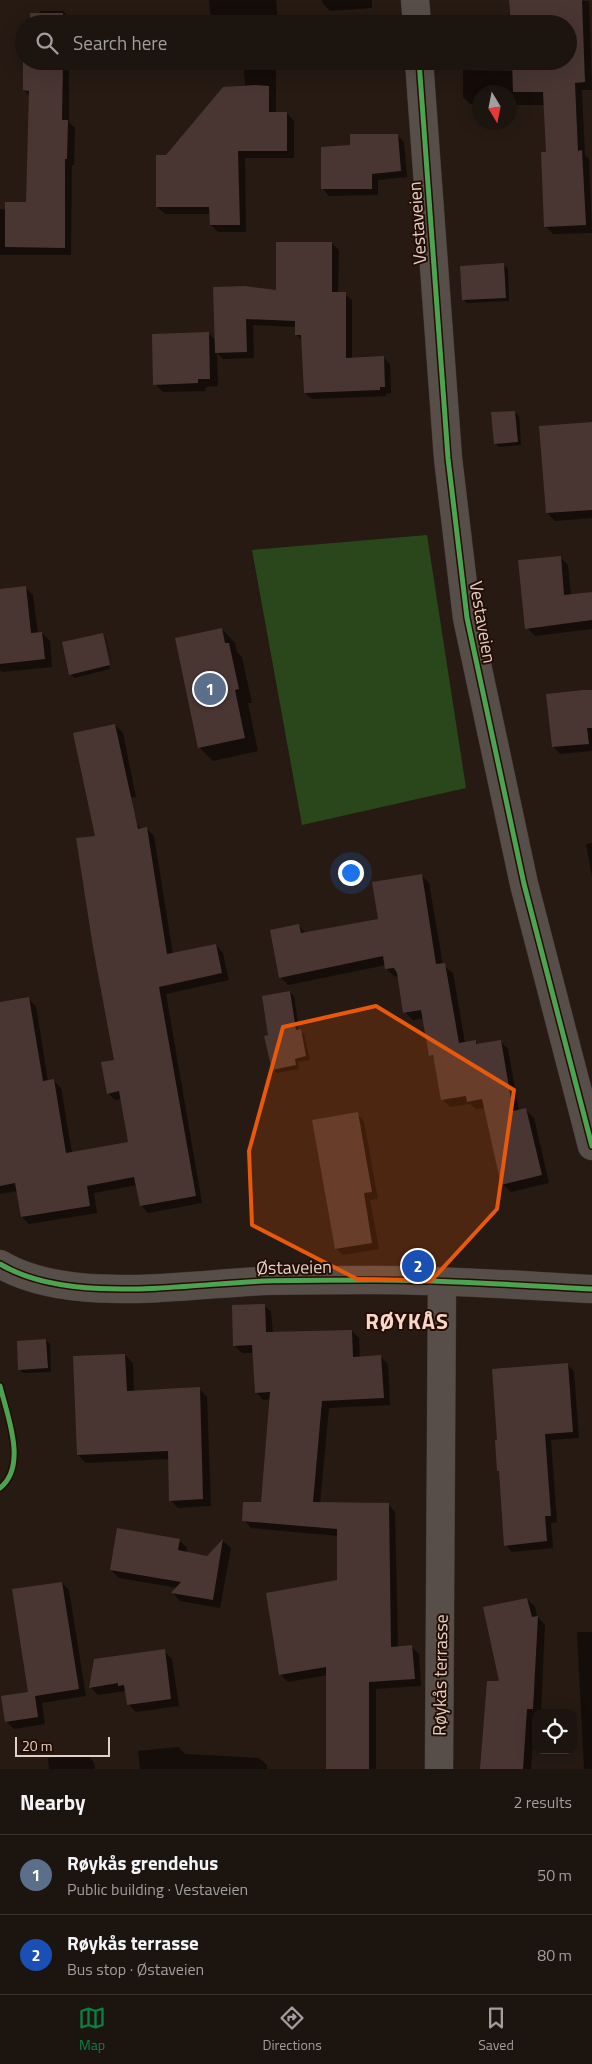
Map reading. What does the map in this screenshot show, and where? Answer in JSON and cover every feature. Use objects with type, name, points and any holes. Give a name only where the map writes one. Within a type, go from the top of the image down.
[{"type":"street","points":[[415,0],[416,15]]},
{"type":"street","name":"Vestaveien","points":[[420,70],[448,458],[467,618],[524,884],[592,1146]]},
{"type":"street","name":"Østaveien","points":[[0,1264],[39,1280],[63,1284],[118,1288],[265,1281],[442,1282],[543,1285],[592,1289]]},
{"type":"street","name":"Røykås terrasse","points":[[439,1769],[442,1282]]},
{"type":"highlighted area","points":[[376,1006],[514,1090],[497,1209],[431,1281],[357,1279],[252,1225],[249,1151],[283,1027]]},
{"type":"green space","points":[[427,535],[466,788],[302,825],[252,550]]},
{"type":"building","points":[[509,0],[582,0],[585,82],[575,83],[578,151],[582,150],[586,225],[544,227],[541,152],[546,152],[543,92],[517,92],[517,85],[513,85],[512,70],[577,70],[577,15],[510,15]]},
{"type":"building","points":[[30,13],[63,13],[63,15],[30,15]]},
{"type":"building","points":[[23,70],[63,70],[62,120],[68,120],[67,159],[65,159],[65,248],[5,247],[5,202],[26,202],[29,91],[23,90]]},
{"type":"building","points":[[269,86],[269,112],[287,112],[287,151],[238,151],[240,225],[210,225],[209,207],[156,207],[156,155],[166,155],[223,87]]},
{"type":"building","points":[[350,134],[398,134],[401,171],[372,174],[372,189],[321,189],[321,147],[350,145]]},
{"type":"building","points":[[276,242],[332,242],[332,292],[346,292],[346,358],[384,356],[385,387],[380,387],[380,390],[304,393],[301,335],[295,335],[295,321],[246,319],[247,352],[215,353],[213,287],[245,286],[276,290]]},
{"type":"building","points":[[504,263],[506,298],[462,300],[460,266]]},
{"type":"building","points":[[209,332],[210,379],[198,379],[198,383],[153,385],[152,334]]},
{"type":"building","points":[[515,411],[518,442],[494,444],[491,412]]},
{"type":"building","points":[[592,422],[592,510],[546,513],[539,426]]},
{"type":"building","points":[[561,556],[564,595],[592,592],[592,620],[525,629],[518,560]]},
{"type":"building","points":[[26,586],[31,633],[42,632],[45,659],[0,664],[0,589]]},
{"type":"building","points":[[222,628],[225,643],[229,643],[239,689],[235,690],[245,738],[198,748],[175,638]]},
{"type":"building","points":[[103,633],[110,665],[69,675],[62,642]]},
{"type":"building","points":[[592,690],[592,728],[587,728],[589,744],[552,747],[546,694]]},
{"type":"building","points":[[115,724],[138,829],[147,827],[167,954],[216,944],[222,973],[159,987],[196,1196],[140,1206],[134,1177],[87,1186],[90,1206],[21,1217],[15,1183],[0,1186],[0,1002],[29,997],[43,1081],[54,1079],[66,1153],[128,1142],[119,1091],[107,1094],[101,1062],[114,1060],[93,947],[76,838],[95,836],[73,733]]},
{"type":"building","points":[[422,874],[436,964],[445,963],[459,1043],[476,1040],[476,1044],[501,1040],[513,1111],[526,1108],[542,1175],[501,1185],[482,1099],[467,1102],[466,1096],[441,1100],[433,1055],[429,1056],[421,1010],[403,1013],[397,973],[394,968],[385,969],[383,956],[279,978],[270,930],[299,924],[301,933],[378,919],[372,882]]},
{"type":"building","points":[[290,991],[296,1030],[301,1029],[306,1056],[295,1059],[296,1065],[272,1070],[264,1036],[268,1035],[262,996]]},
{"type":"building","points":[[358,1112],[372,1192],[364,1193],[372,1243],[335,1249],[312,1120]]},
{"type":"building","points":[[265,1304],[266,1332],[352,1330],[353,1357],[381,1355],[384,1398],[322,1401],[313,1502],[389,1503],[391,1647],[412,1645],[415,1679],[369,1682],[369,1769],[326,1769],[326,1667],[279,1675],[266,1593],[337,1580],[337,1529],[242,1521],[243,1502],[261,1502],[270,1392],[255,1393],[252,1345],[233,1346],[232,1305]]},
{"type":"building","points":[[46,1339],[48,1368],[18,1370],[17,1341]]},
{"type":"building","points":[[125,1354],[127,1391],[200,1387],[203,1499],[169,1501],[168,1451],[77,1455],[73,1356]]},
{"type":"building","points":[[568,1363],[573,1432],[545,1434],[551,1516],[545,1516],[547,1541],[504,1546],[499,1471],[497,1471],[495,1440],[497,1440],[492,1369]]},
{"type":"building","points":[[117,1528],[180,1539],[178,1550],[207,1556],[223,1539],[213,1600],[171,1593],[181,1582],[110,1570]]},
{"type":"building","points":[[62,1582],[79,1689],[35,1696],[38,1717],[5,1722],[1,1696],[28,1692],[12,1589]]},
{"type":"building","points":[[527,1598],[532,1617],[538,1616],[533,1709],[527,1709],[523,1769],[480,1769],[487,1681],[499,1681],[483,1607]]},
{"type":"building","points":[[165,1649],[171,1699],[127,1705],[124,1685],[118,1686],[118,1683],[89,1688],[94,1659]]},
{"type":"cycle path","points":[[420,70],[448,458],[467,618],[524,884],[592,1146]]},
{"type":"cycle path","points":[[0,1264],[28,1277],[59,1284],[93,1288],[165,1288],[264,1281],[373,1280],[592,1289]]},
{"type":"cycle path","points":[[0,1386],[10,1425],[14,1454],[13,1467],[8,1478],[0,1488]]},
{"type":"place","name":"Røykås grendehus","points":[[210,689]]},
{"type":"place","name":"Røykås terrasse","points":[[418,1266]]},
{"type":"district","name":"RØYKÅS","points":[[407,1321]]}]
